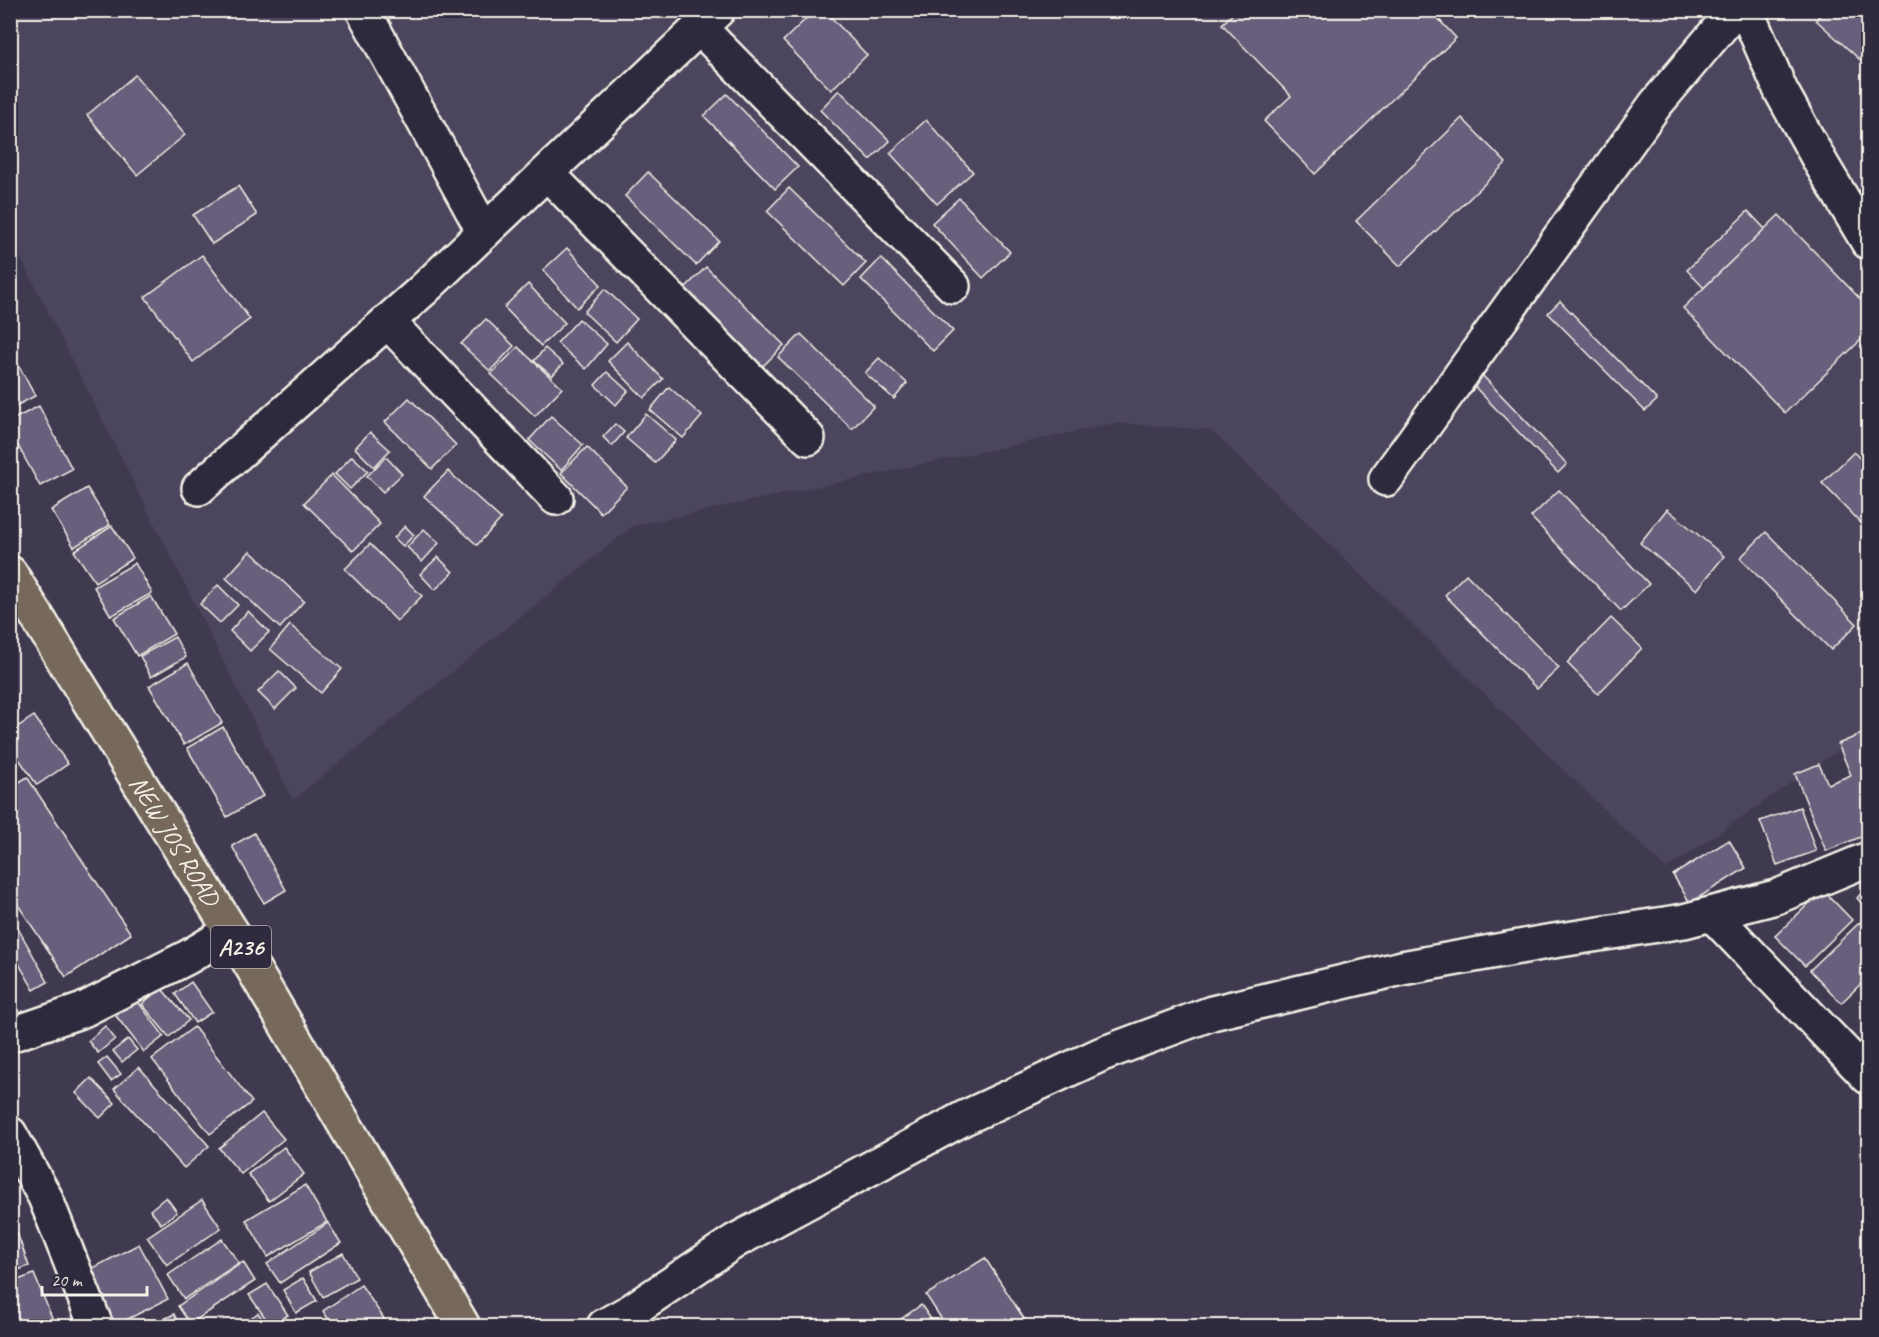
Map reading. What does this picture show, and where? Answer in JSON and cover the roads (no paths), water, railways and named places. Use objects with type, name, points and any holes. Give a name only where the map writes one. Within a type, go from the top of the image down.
[{"type":"highway","name":"NEW JOS ROAD","points":[[10,573],[231,931],[464,1326]]},
{"type":"street","points":[[363,10],[484,232]]},
{"type":"street","points":[[1386,479],[1655,105],[1735,10]]},
{"type":"street","points":[[1746,10],[1781,91],[1822,165],[1869,242]]},
{"type":"street","points":[[199,488],[388,322],[709,19],[953,286]]},
{"type":"street","points":[[547,173],[808,438]]},
{"type":"street","points":[[388,322],[556,498]]},
{"type":"street","points":[[604,1326],[631,1311],[735,1242],[963,1118],[1102,1054],[1201,1017],[1402,968],[1547,942],[1684,921],[1776,897],[1869,859]]},
{"type":"street","points":[[1712,914],[1869,1077]]},
{"type":"street","points":[[10,1035],[83,1010],[188,957],[231,931]]},
{"type":"street","points":[[10,1134],[45,1197],[96,1326]]}]
